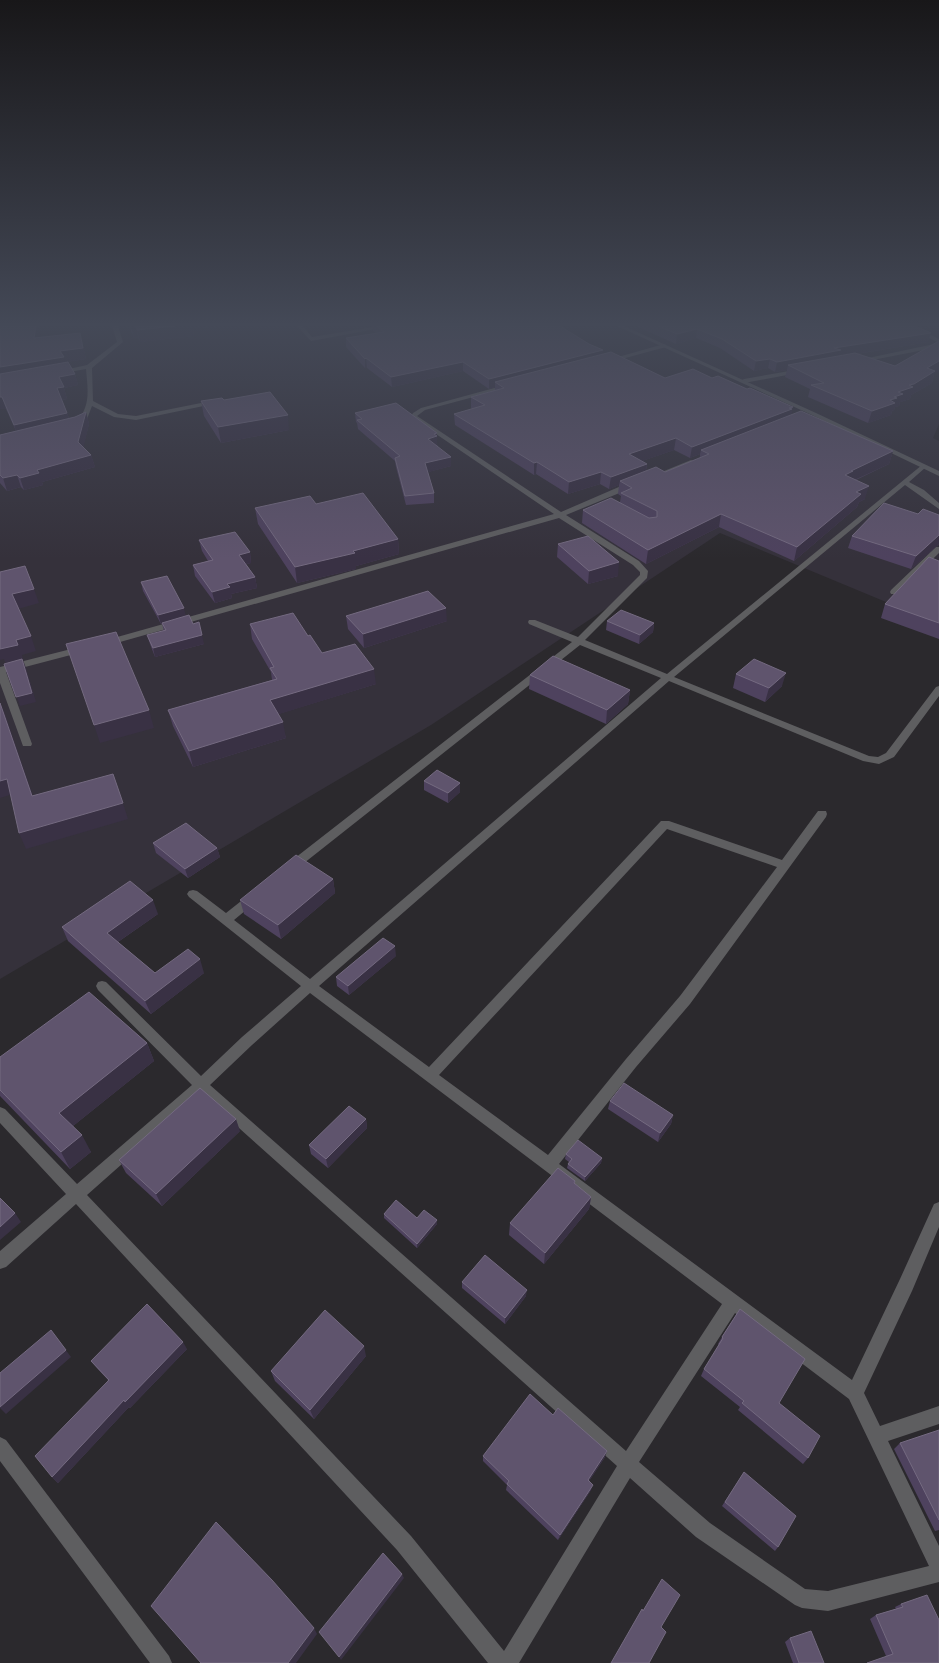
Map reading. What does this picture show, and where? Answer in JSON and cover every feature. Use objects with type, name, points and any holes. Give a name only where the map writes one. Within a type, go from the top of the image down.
[{"type":"street","points":[[68,428],[82,422],[89,404]]},
{"type":"street","points":[[93,404],[116,416],[136,418],[207,404]]},
{"type":"street","points":[[280,876],[579,641],[644,576],[644,571],[636,563],[560,515],[414,417],[415,414],[423,409],[444,404]]},
{"type":"street","points":[[792,404],[939,474]]},
{"type":"street","points":[[800,419],[814,414]]},
{"type":"street","points":[[27,744],[0,671],[170,626],[560,515],[600,501],[643,481],[699,459]]},
{"type":"street","points":[[0,1261],[310,986],[667,678],[906,483],[924,466]]},
{"type":"street","points":[[906,483],[922,492],[939,507]]},
{"type":"street","points":[[894,592],[939,549]]},
{"type":"street","points":[[532,622],[867,759],[879,760],[890,755],[939,689]]},
{"type":"street","points":[[550,1164],[631,1063],[686,1000],[822,814]]},
{"type":"street","points":[[430,1075],[665,824],[785,865]]},
{"type":"street","points":[[226,920],[262,890]]},
{"type":"street","points":[[193,894],[310,986],[855,1393],[939,1566]]},
{"type":"street","points":[[102,986],[200,1085],[475,1330],[703,1530],[802,1598],[828,1601],[939,1573]]},
{"type":"street","points":[[0,1113],[404,1543],[501,1663]]},
{"type":"street","points":[[855,1393],[906,1285],[939,1209]]},
{"type":"street","points":[[508,1663],[628,1464],[733,1302]]},
{"type":"street","points":[[876,1436],[939,1415]]},
{"type":"street","points":[[0,1446],[162,1663]]},
{"type":"shaded area","points":[[0,404],[939,404],[939,424],[933,438],[939,441],[939,624],[720,533],[431,725],[0,979]]},
{"type":"building","points":[[5,404],[63,404],[67,413],[14,425]]},
{"type":"building","points":[[203,404],[279,404],[288,415],[218,427]]},
{"type":"building","points":[[397,404],[437,433],[434,434],[437,436],[428,439],[451,457],[425,463],[434,493],[405,496],[395,458],[400,456],[357,420],[362,419],[355,413]]},
{"type":"building","points":[[483,404],[785,404],[793,407],[789,408],[792,409],[692,447],[676,438],[629,454],[647,464],[611,477],[601,472],[569,482],[537,462],[534,463],[454,414],[485,405]]},
{"type":"building","points":[[855,404],[893,404],[872,411]]},
{"type":"building","points":[[801,411],[893,451],[845,475],[869,486],[856,492],[861,494],[797,547],[721,514],[648,550],[583,510],[611,498],[649,518],[657,517],[657,511],[621,493],[632,488],[620,481],[656,467],[665,472],[709,454],[701,450]]},
{"type":"building","points":[[86,412],[78,442],[91,455],[37,470],[39,473],[20,478],[17,475],[3,478],[0,475],[0,435],[75,417]]},
{"type":"building","points":[[363,493],[398,539],[353,551],[355,553],[295,567],[255,508],[310,496],[316,504]]},
{"type":"building","points":[[884,503],[918,514],[923,509],[939,515],[939,535],[916,556],[852,536]]},
{"type":"building","points":[[235,532],[250,552],[239,555],[255,577],[227,584],[230,587],[212,592],[193,565],[213,560],[199,540]]},
{"type":"building","points":[[588,536],[619,562],[589,571],[558,544]]},
{"type":"building","points":[[929,557],[939,561],[939,623],[885,604]]},
{"type":"building","points":[[25,566],[34,589],[12,594],[31,636],[16,640],[18,645],[0,649],[0,572]]},
{"type":"building","points":[[167,576],[184,608],[158,615],[141,582]]},
{"type":"building","points":[[428,591],[446,608],[363,634],[346,616]]},
{"type":"building","points":[[621,610],[654,623],[640,635],[607,621]]},
{"type":"building","points":[[293,613],[308,636],[310,635],[322,653],[355,644],[374,669],[270,700],[283,722],[189,751],[168,710],[277,679],[270,668],[274,667],[250,624]]},
{"type":"building","points":[[189,615],[193,624],[199,622],[202,635],[153,648],[147,635],[166,630],[162,623]]},
{"type":"building","points":[[116,632],[149,710],[94,725],[66,644]]},
{"type":"building","points":[[553,656],[630,690],[607,710],[530,675]]},
{"type":"building","points":[[22,659],[32,693],[16,697],[4,664]]},
{"type":"building","points":[[754,659],[786,673],[769,688],[736,674]]},
{"type":"building","points":[[0,703],[32,796],[113,774],[123,803],[19,833],[7,779],[0,781]]},
{"type":"building","points":[[437,770],[460,783],[448,793],[424,781]]},
{"type":"building","points":[[186,823],[217,848],[185,869],[153,843]]},
{"type":"building","points":[[296,855],[333,879],[278,925],[240,900]]},
{"type":"building","points":[[130,881],[153,900],[107,933],[155,973],[188,949],[200,959],[145,1001],[62,927]]},
{"type":"building","points":[[383,938],[395,946],[348,986],[336,977]]},
{"type":"building","points":[[89,992],[147,1043],[59,1113],[82,1135],[61,1152],[0,1090],[0,1057]]},
{"type":"building","points":[[624,1083],[673,1115],[660,1133],[610,1101]]},
{"type":"building","points":[[200,1088],[236,1119],[156,1194],[119,1160]]},
{"type":"building","points":[[349,1106],[366,1119],[326,1159],[309,1145]]},
{"type":"building","points":[[578,1140],[602,1158],[585,1177],[568,1164],[572,1159],[566,1154]]},
{"type":"building","points":[[558,1168],[575,1181],[574,1183],[591,1197],[545,1253],[510,1223]]},
{"type":"building","points":[[0,1198],[15,1213],[0,1227]]},
{"type":"building","points":[[396,1200],[417,1218],[424,1210],[437,1220],[417,1244],[384,1214]]},
{"type":"building","points":[[485,1255],[527,1290],[505,1318],[462,1282]]},
{"type":"building","points":[[147,1304],[183,1342],[125,1402],[124,1400],[52,1477],[35,1456],[109,1380],[91,1361]]},
{"type":"building","points":[[740,1309],[805,1359],[779,1403],[820,1436],[808,1458],[742,1403],[744,1401],[704,1369]]},
{"type":"building","points":[[325,1310],[364,1346],[310,1410],[271,1371]]},
{"type":"building","points":[[51,1330],[66,1350],[0,1407],[0,1373]]},
{"type":"building","points":[[530,1394],[553,1415],[558,1408],[607,1451],[588,1480],[593,1485],[560,1535],[507,1484],[509,1481],[483,1456]]},
{"type":"building","points":[[939,1430],[939,1520],[900,1443]]},
{"type":"building","points":[[744,1472],[796,1516],[778,1547],[725,1502]]},
{"type":"building","points":[[216,1522],[272,1580],[314,1628],[288,1663],[201,1663],[151,1606]]},
{"type":"building","points":[[383,1553],[402,1574],[339,1657],[319,1632]]},
{"type":"building","points":[[662,1579],[680,1595],[661,1627],[666,1632],[649,1663],[611,1663],[642,1609],[643,1611]]},
{"type":"building","points":[[927,1595],[939,1620],[939,1663],[867,1663],[893,1654],[876,1615],[903,1607],[901,1604]]},
{"type":"building","points":[[811,1631],[824,1663],[799,1663],[790,1638]]}]
